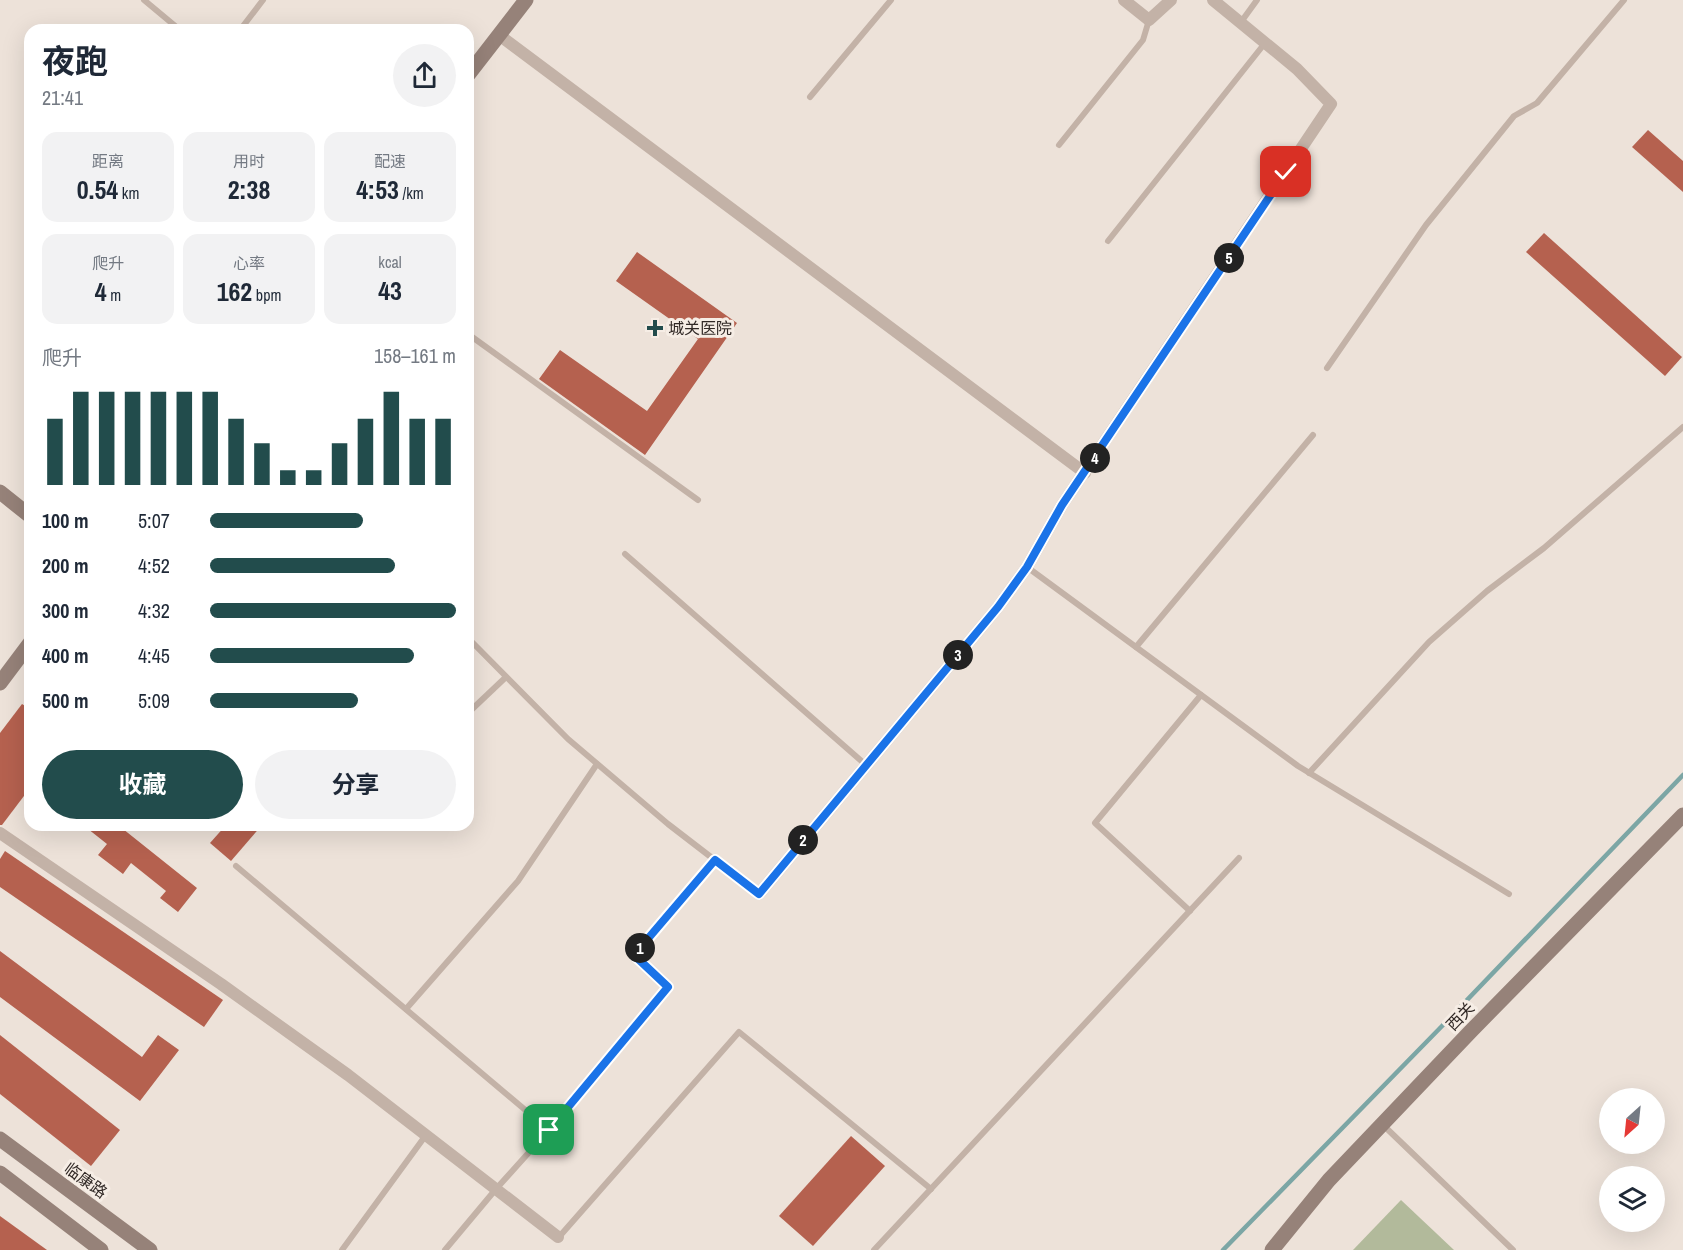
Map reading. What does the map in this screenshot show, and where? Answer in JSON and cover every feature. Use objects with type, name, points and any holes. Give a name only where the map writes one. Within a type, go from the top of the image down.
[{"type":"street","points":[[474,67],[526,0]]},
{"type":"street","points":[[1124,0],[1149,20],[1171,0]]},
{"type":"street","points":[[759,894],[998,607],[1027,567],[1062,505],[1331,104],[1297,69],[1213,0]]},
{"type":"street","points":[[499,35],[1085,473]]},
{"type":"street","points":[[0,492],[24,511]]},
{"type":"street","points":[[0,683],[24,651]]},
{"type":"street","name":"西关","points":[[1272,1250],[1329,1180],[1683,815]]},
{"type":"street","points":[[0,833],[348,1075],[558,1237]]},
{"type":"street","name":"临康路","points":[[0,1139],[150,1250]]},
{"type":"street","points":[[0,1173],[101,1250]]},
{"type":"lane","points":[[144,0],[173,24]]},
{"type":"lane","points":[[245,24],[263,0]]},
{"type":"lane","points":[[810,97],[891,0]]},
{"type":"lane","points":[[1240,22],[1257,0]]},
{"type":"lane","points":[[1327,368],[1426,225],[1514,116],[1537,103],[1624,0]]},
{"type":"lane","points":[[1059,145],[1143,40],[1149,20]]},
{"type":"lane","points":[[1108,241],[1265,42]]},
{"type":"lane","points":[[474,338],[698,500]]},
{"type":"lane","points":[[1309,772],[1429,642],[1487,591],[1544,548],[1683,427]]},
{"type":"lane","points":[[1136,647],[1313,435]]},
{"type":"lane","points":[[625,554],[866,765]]},
{"type":"lane","points":[[1027,567],[1309,772],[1509,894]]},
{"type":"lane","points":[[474,644],[568,740],[759,894]]},
{"type":"lane","points":[[474,707],[506,676]]},
{"type":"lane","points":[[1190,911],[1095,823],[1202,695]]},
{"type":"lane","points":[[406,1009],[519,881],[597,764]]},
{"type":"lane","points":[[874,1250],[1239,858]]},
{"type":"lane","points":[[445,1250],[668,987],[634,955],[715,860]]},
{"type":"lane","points":[[236,866],[549,1130]]},
{"type":"lane","points":[[558,1237],[740,1032],[931,1189]]},
{"type":"lane","points":[[1382,1124],[1513,1250]]},
{"type":"lane","points":[[342,1250],[426,1135]]},
{"type":"green space","points":[[1401,1200],[1454,1250],[1353,1250]]},
{"type":"building","points":[[1648,130],[1683,161],[1683,192],[1632,147]]},
{"type":"building","points":[[1544,233],[1682,357],[1665,376],[1526,252]]},
{"type":"building","points":[[637,252],[737,323],[645,455],[539,379],[560,350],[647,411],[698,339],[616,281]]},
{"type":"building","points":[[22,704],[24,705],[24,796],[2,825],[0,825],[0,733]]},
{"type":"building","points":[[91,831],[126,831],[197,888],[178,912],[160,898],[166,891],[131,863],[123,874],[98,855],[107,844]]},
{"type":"building","points":[[221,831],[257,831],[231,861],[210,843]]},
{"type":"building","points":[[5,851],[223,1000],[204,1027],[0,887],[0,859]]},
{"type":"building","points":[[0,951],[142,1057],[158,1035],[179,1050],[140,1101],[0,997]]},
{"type":"building","points":[[0,1035],[120,1130],[91,1166],[0,1094]]},
{"type":"building","points":[[851,1136],[885,1166],[813,1246],[779,1216]]},
{"type":"building","points":[[0,1216],[47,1250],[0,1250]]},
{"type":"waterway","points":[[1223,1250],[1683,775]]},
{"type":"place","name":"城关医院","points":[[655,328]]},
{"type":"route","points":[[549,1130],[668,987],[634,955],[715,860],[759,894],[998,607],[1027,567],[1062,505],[1286,172]]}]
